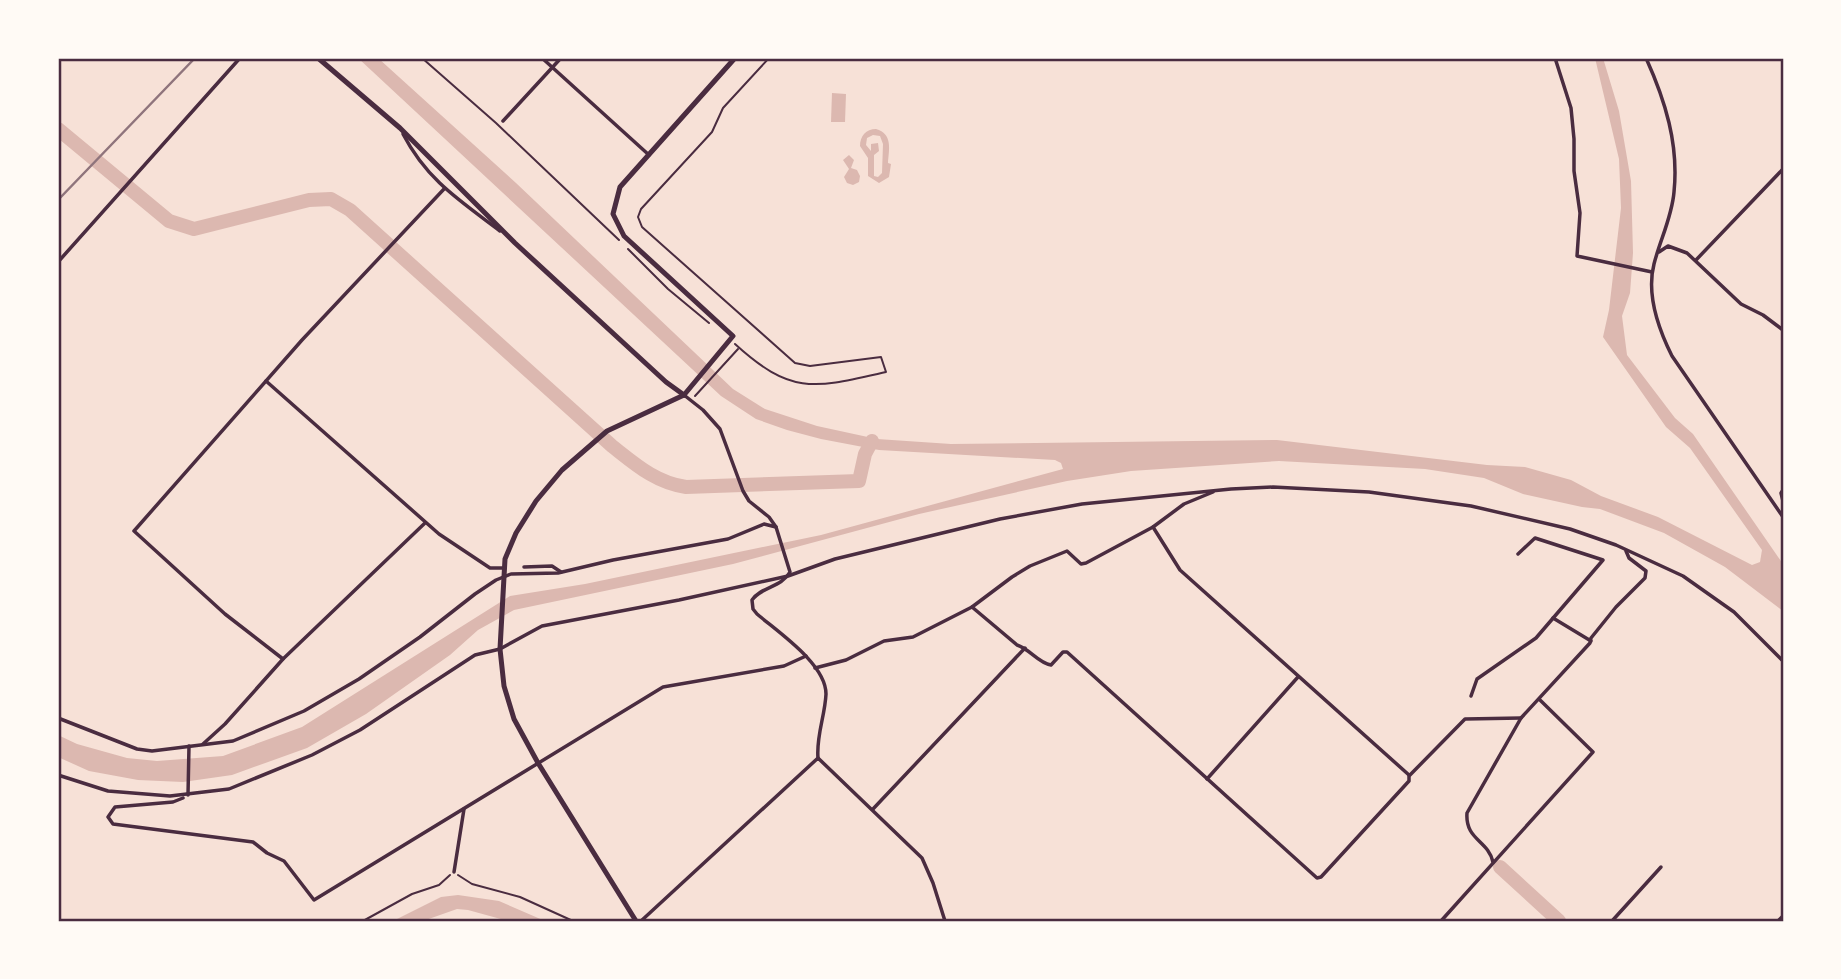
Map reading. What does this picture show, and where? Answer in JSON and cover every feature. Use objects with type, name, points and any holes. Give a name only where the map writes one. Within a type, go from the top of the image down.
[{"type":"main road","points":[[318,58],[400,128],[515,243],[666,382],[684,395]]},
{"type":"main road","points":[[638,921],[538,763],[514,719],[504,686],[500,649],[505,559],[516,533],[536,501],[562,470],[607,431],[684,395],[733,336],[624,236],[613,214],[620,187],[735,58]]},
{"type":"street","points":[[58,262],[240,58]]},
{"type":"street","points":[[542,58],[649,155]]},
{"type":"street","points":[[503,121],[561,58]]},
{"type":"street","points":[[1555,58],[1572,118],[1574,172],[1580,213],[1577,256],[1650,272]]},
{"type":"street","points":[[1646,58],[1661,92],[1675,146],[1674,192],[1668,220],[1650,272],[1654,309],[1662,337],[1672,356],[1783,517]]},
{"type":"street","points":[[400,128],[415,158],[444,189],[515,243]]},
{"type":"street","points":[[1696,260],[1783,169]]},
{"type":"street","points":[[283,659],[225,614],[134,531],[266,381],[444,189]]},
{"type":"street","points":[[1657,254],[1668,246],[1681,250],[1696,260],[1741,304],[1763,315],[1783,330]]},
{"type":"street","points":[[266,381],[425,523],[490,568],[502,568]]},
{"type":"street","points":[[684,395],[692,399],[720,429],[743,491],[749,501],[769,517],[776,527],[789,574]]},
{"type":"street","points":[[58,775],[108,791],[188,796],[229,789],[312,755],[360,730],[475,655],[500,649],[542,626],[679,600],[1000,519],[1082,504],[1273,487],[1319,488],[1471,506],[1570,529],[1625,549],[1683,576],[1709,593],[1759,635],[1783,662]]},
{"type":"street","points":[[1783,490],[1783,501]]},
{"type":"street","points":[[816,668],[846,660],[884,641],[913,637],[972,607],[1012,577],[1051,556],[1067,551],[1081,564],[1086,563],[1153,527],[1184,504],[1215,491]]},
{"type":"street","points":[[201,746],[225,724],[283,659],[425,523]]},
{"type":"street","points":[[58,718],[137,749],[152,751],[188,749],[233,741],[304,711],[359,679],[475,594],[511,574],[561,572],[728,539],[764,524],[776,527]]},
{"type":"street","points":[[1153,527],[1180,570],[1409,776]]},
{"type":"street","points":[[1471,696],[1476,679],[1525,646],[1604,560],[1535,538],[1518,554]]},
{"type":"street","points":[[1493,862],[1492,855],[1470,833],[1466,824],[1467,813],[1521,718],[1591,640],[1616,607],[1645,578],[1646,571],[1629,558],[1625,549]]},
{"type":"street","points":[[524,567],[552,566],[561,572]]},
{"type":"street","points":[[789,574],[781,584],[757,593],[752,600],[753,609],[816,668],[826,693],[817,739],[818,758],[922,858],[945,921]]},
{"type":"street","points":[[972,607],[1017,645],[1045,664],[1051,665],[1063,652],[1067,652],[1317,878],[1321,877],[1409,781],[1409,776],[1465,719],[1521,718]]},
{"type":"street","points":[[1553,618],[1591,640]]},
{"type":"street","points":[[873,810],[1025,648]]},
{"type":"street","points":[[188,796],[173,802],[115,807],[108,817],[113,824],[253,842],[284,861],[314,900],[663,687],[784,666],[806,656]]},
{"type":"street","points":[[1207,779],[1298,677]]},
{"type":"street","points":[[1441,921],[1593,752],[1539,700]]},
{"type":"street","points":[[188,749],[188,796]]},
{"type":"street","points":[[638,921],[818,758]]},
{"type":"street","points":[[453,872],[464,809]]},
{"type":"street","points":[[1612,921],[1661,867]]},
{"type":"street","points":[[1778,921],[1783,916]]},
{"type":"path","points":[[422,58],[496,123],[668,289],[708,323]]},
{"type":"path","points":[[692,399],[739,348],[768,370],[799,383],[832,384],[886,372],[881,356],[810,366],[795,363],[642,227],[638,217],[642,209],[712,132],[723,108],[769,58]]},
{"type":"path","points":[[363,921],[412,894],[439,885],[453,872],[472,884],[520,897],[573,921]]},
{"type":"shaded area","points":[[358,58],[378,58],[516,183],[733,389],[765,409],[817,426],[877,439],[951,444],[1277,440],[1487,465],[1525,467],[1571,480],[1601,496],[1658,517],[1752,565],[1760,562],[1762,550],[1690,448],[1666,427],[1603,337],[1609,310],[1621,208],[1619,159],[1595,58],[1603,58],[1619,111],[1631,181],[1633,253],[1630,293],[1622,316],[1627,355],[1675,418],[1693,434],[1783,564],[1783,611],[1725,567],[1664,533],[1600,509],[1523,494],[1484,478],[1425,469],[1279,461],[1131,471],[1067,481],[919,514],[733,564],[514,610],[478,630],[450,655],[366,714],[307,748],[232,775],[183,782],[138,780],[89,771],[58,757],[58,735],[77,744],[127,758],[157,761],[223,756],[302,727],[510,596],[585,584],[821,535],[1063,469],[1061,463],[1055,460],[879,450],[821,439],[756,419],[721,396]]},
{"type":"shaded area","points":[[832,93],[846,94],[845,122],[831,122]]},
{"type":"shaded area","points":[[876,129],[888,138],[888,163],[891,164],[889,177],[879,183],[868,176],[868,158],[860,146],[864,134]],"holes":[[[880,136],[883,144],[882,173],[878,177],[874,176],[874,155],[879,151],[878,143],[871,144],[871,151],[866,145],[867,138]]]},
{"type":"shaded area","points":[[849,155],[854,160],[851,168],[857,170],[860,176],[859,182],[853,185],[847,183],[844,177],[849,169],[843,160]]},
{"type":"shaded area","points":[[458,895],[499,901],[545,921],[508,921],[457,909],[423,921],[393,921],[441,897]]},
{"type":"waterway","points":[[58,129],[169,221],[194,229],[309,200],[331,199],[350,210],[612,446],[646,472],[675,485],[686,487],[859,481],[865,454],[872,441]]},
{"type":"waterway","points":[[1500,867],[1559,921]]},
{"type":"railway","points":[[58,200],[195,58]]}]
